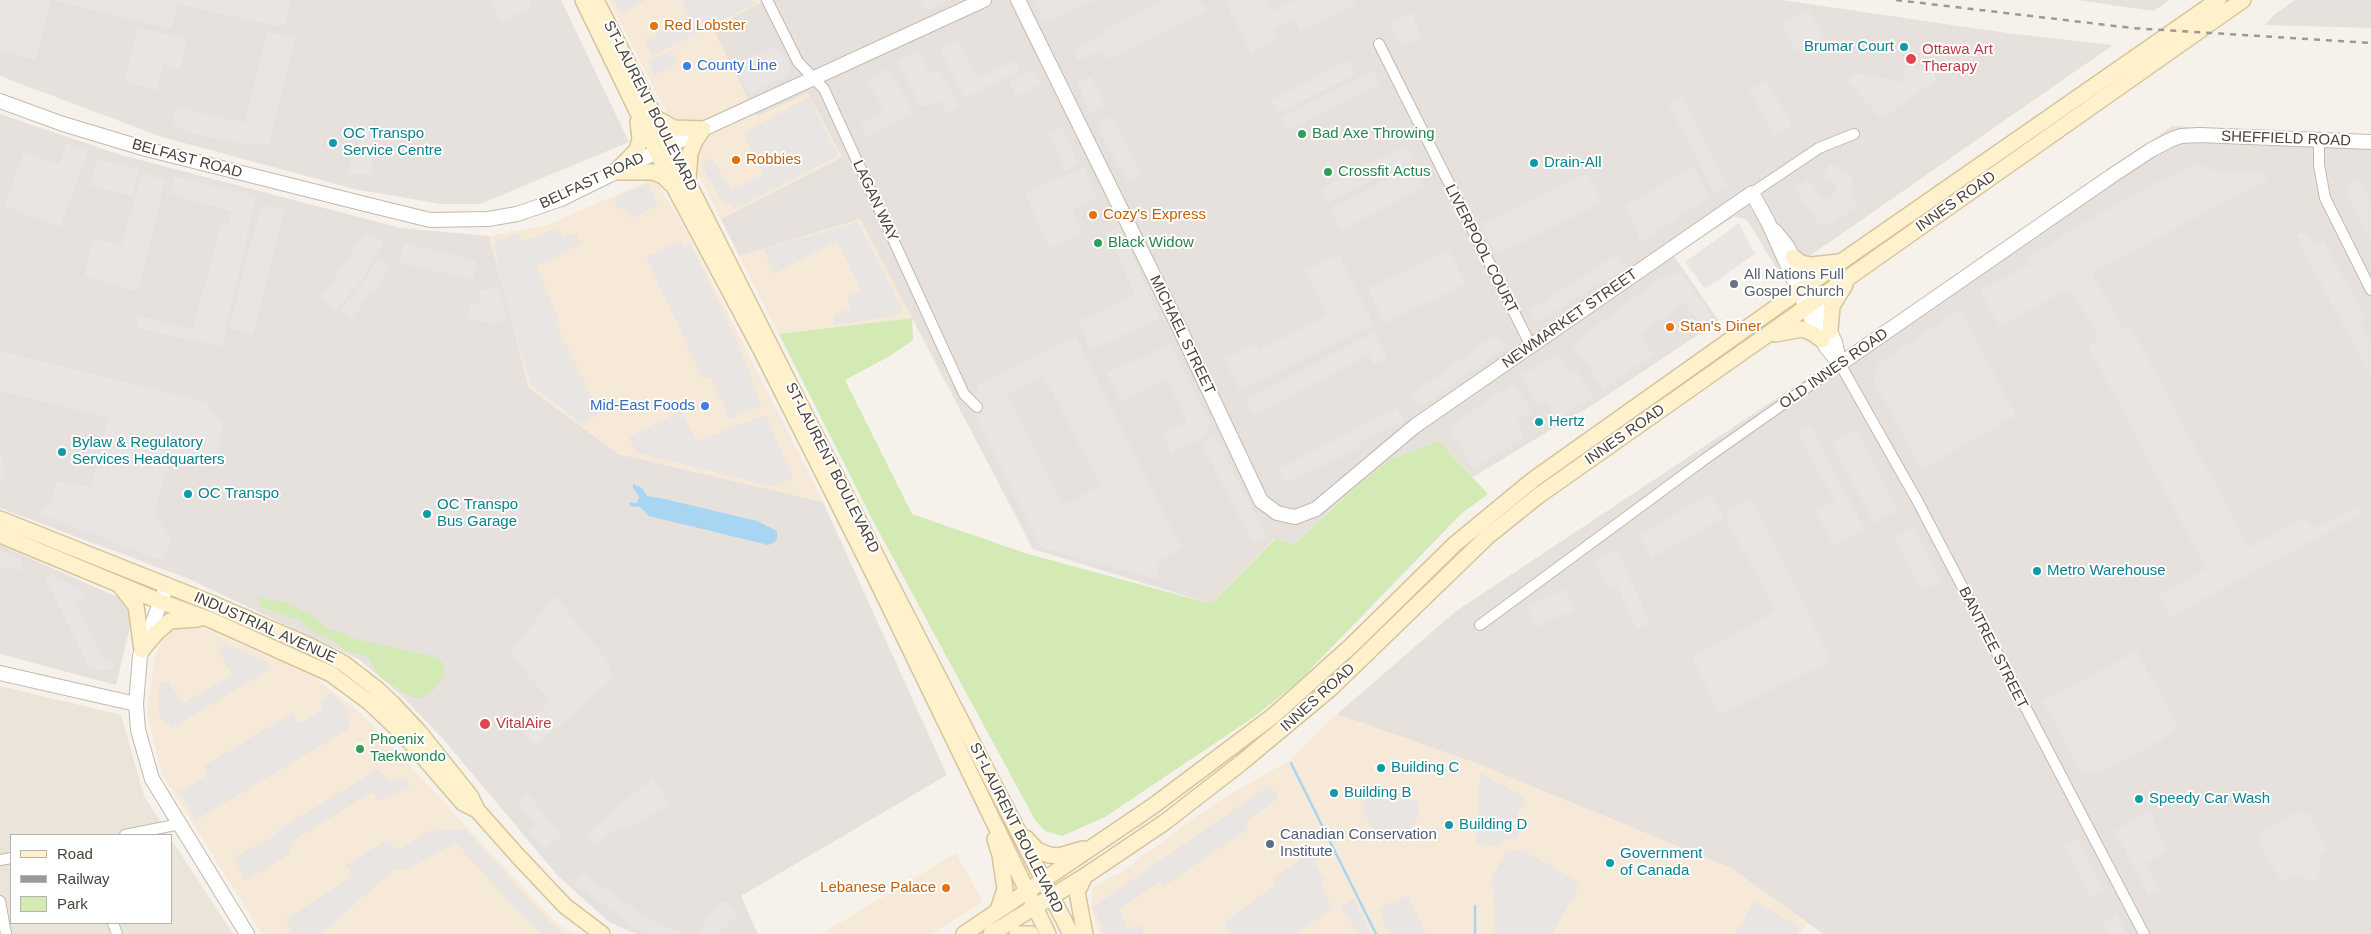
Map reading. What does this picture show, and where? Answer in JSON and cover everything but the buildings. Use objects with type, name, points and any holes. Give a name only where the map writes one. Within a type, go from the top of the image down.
[{"type":"main road","name":"ST-LAURENT BOULEVARD","points":[[583,0],[637,110],[663,149],[882,578],[1071,934]]},
{"type":"main road","name":"ST-LAURENT BOULEVARD","points":[[596,0],[655,118],[663,149]]},
{"type":"main road","name":"INNES ROAD","points":[[1028,890],[1096,846],[1273,716],[1332,664],[1455,544],[1512,495],[1803,288],[2218,0]]},
{"type":"main road","name":"INNES ROAD","points":[[1036,906],[1085,876],[1165,822],[1301,714],[1476,547],[1518,512],[2243,0]]},
{"type":"main road","points":[[615,172],[634,155],[639,146],[640,131],[637,110]]},
{"type":"main road","points":[[655,118],[674,128],[704,130]]},
{"type":"main road","points":[[615,172],[653,172],[681,184],[695,141],[704,130]]},
{"type":"main road","points":[[1793,257],[1801,263],[1811,265],[1843,262]]},
{"type":"main road","points":[[1764,337],[1798,329],[1826,336],[1834,301],[1853,275]]},
{"type":"main road","name":"INDUSTRIAL AVENUE","points":[[0,519],[167,585],[308,645],[343,663],[377,689],[420,733],[471,796],[477,810],[565,906],[602,934]]},
{"type":"main road","name":"INDUSTRIAL AVENUE","points":[[0,535],[159,601],[211,620],[324,671],[355,691],[405,736],[463,803],[477,810]]},
{"type":"main road","name":"ST-LAURENT BOULEVARD","points":[[882,578],[983,799],[1048,934]]},
{"type":"main road","points":[[120,585],[136,606],[142,650]]},
{"type":"main road","points":[[142,650],[156,632],[170,621],[182,619],[211,620]]},
{"type":"main road","points":[[983,799],[1003,871],[1005,889],[998,910]]},
{"type":"main road","points":[[1014,824],[1037,850],[1049,855],[1065,855],[1096,846]]},
{"type":"main road","points":[[1085,876],[1077,892],[1085,934]]},
{"type":"main road","points":[[964,934],[1028,890]]},
{"type":"main road","points":[[991,934],[1036,906]]},
{"type":"main road","points":[[1017,934],[1031,934]]},
{"type":"street","name":"LAGAN WAY","points":[[767,0],[798,62],[812,79],[824,89],[964,394],[977,407]]},
{"type":"street","name":"BELFAST ROAD","points":[[0,100],[63,124],[118,140],[430,220],[488,219],[517,214],[561,199],[663,149],[984,0]]},
{"type":"street","name":"MICHAEL STREET","points":[[1018,0],[1177,323],[1261,501],[1277,513],[1295,517]]},
{"type":"street","name":"LIVERPOOL COURT","points":[[1379,44],[1531,346]]},
{"type":"street","name":"BELFAST ROAD","points":[[0,91],[118,140]]},
{"type":"street","name":"NEWMARKET STREET","points":[[1295,517],[1316,509],[1415,426],[1752,193],[1819,148],[1841,137],[1854,134]]},
{"type":"street","name":"SHEFFIELD ROAD","points":[[2200,135],[2371,142]]},
{"type":"street","name":"OLD INNES ROAD","points":[[1480,625],[1705,459],[2151,150],[2182,136],[2200,135]]},
{"type":"street","points":[[2319,140],[2319,165],[2325,198],[2371,290]]},
{"type":"street","name":"BANTREE STREET","points":[[1752,193],[1803,288]]},
{"type":"street","name":"BANTREE STREET","points":[[1768,222],[1788,246],[1810,305],[1840,364],[1920,506],[2144,934]]},
{"type":"street","points":[[167,585],[159,601],[142,650],[136,704],[138,730],[152,779],[247,934]]},
{"type":"street","points":[[0,673],[136,704]]},
{"type":"street","points":[[130,834],[180,824]]},
{"type":"street","points":[[0,901],[6,934]]},
{"type":"shaded area","points":[[0,0],[561,0],[629,142],[480,204],[441,204],[354,189],[162,137],[0,76]]},
{"type":"shaded area","points":[[0,0],[51,0],[35,60],[0,50]]},
{"type":"shaded area","points":[[53,0],[291,0],[286,22],[280,27],[178,4],[171,29]]},
{"type":"shaded area","points":[[491,0],[529,0],[532,7],[501,22]]},
{"type":"shaded area","points":[[609,0],[760,0],[748,97],[756,115],[808,93],[842,157],[721,219]]},
{"type":"shaded area","points":[[614,0],[646,0],[622,14]]},
{"type":"shaded area","points":[[681,0],[752,0],[755,4],[653,55],[645,40],[690,17]]},
{"type":"shaded area","points":[[760,0],[1782,0],[2007,33],[2113,45],[1781,276],[1747,220],[1735,216],[1674,256],[1719,321],[1597,402],[1473,477],[1439,441],[1391,459],[1358,485],[1295,544],[1274,539],[1212,604],[1033,549],[860,219],[739,256],[721,219],[842,157],[808,93],[757,116],[713,28],[761,3]]},
{"type":"shaded area","points":[[919,0],[947,0],[926,12]]},
{"type":"shaded area","points":[[1035,0],[1045,0],[1047,3],[1052,0],[1095,0],[1057,18],[1044,20]]},
{"type":"shaded area","points":[[1165,0],[1199,0],[1207,10],[1109,60],[1102,49],[1078,61],[1073,51],[1104,34],[1104,30]]},
{"type":"shaded area","points":[[1224,0],[1267,0],[1273,11],[1295,0],[1354,0],[1356,4],[1300,31],[1294,20],[1273,30],[1278,40],[1251,53]]},
{"type":"shaded area","points":[[2076,0],[2169,0],[2154,11]]},
{"type":"shaded area","points":[[2295,0],[2371,0],[2371,28],[2265,25],[2275,14]]},
{"type":"shaded area","points":[[1808,8],[1824,37],[1796,51],[1782,23]]},
{"type":"shaded area","points":[[1411,12],[1422,37],[1401,47],[1389,22]]},
{"type":"shaded area","points":[[138,28],[187,39],[180,69],[163,64],[157,91],[124,81]]},
{"type":"shaded area","points":[[267,32],[295,38],[269,144],[247,145],[189,133],[173,123],[175,106],[245,123]]},
{"type":"shaded area","points":[[959,40],[978,78],[1015,61],[1020,71],[964,98],[940,49]]},
{"type":"shaded area","points":[[773,46],[781,50],[790,68],[787,76],[749,94],[735,64]]},
{"type":"shaded area","points":[[671,51],[677,64],[655,75],[648,62]]},
{"type":"shaded area","points":[[918,52],[930,74],[940,71],[960,107],[947,115],[939,101],[921,107],[898,61]]},
{"type":"shaded area","points":[[1349,60],[1356,74],[1278,114],[1271,100]]},
{"type":"shaded area","points":[[1905,67],[1931,70],[1936,80],[1881,119],[1847,81],[1857,73],[1902,82]]},
{"type":"shaded area","points":[[889,68],[913,112],[866,137],[860,125],[884,112],[867,80]]},
{"type":"shaded area","points":[[1034,70],[1041,84],[1016,96],[1009,82]]},
{"type":"shaded area","points":[[1374,71],[1380,84],[1288,129],[1282,117]]},
{"type":"shaded area","points":[[1091,76],[1106,107],[1091,113],[1077,82]]},
{"type":"shaded area","points":[[1767,80],[1792,126],[1774,136],[1749,90]]},
{"type":"shaded area","points":[[1682,96],[1728,186],[1715,193],[1668,104]]},
{"type":"shaded area","points":[[809,97],[838,156],[735,209],[731,204],[724,205],[701,165],[712,158],[731,191],[764,174],[743,133]]},
{"type":"shaded area","points":[[0,114],[121,155],[401,228],[489,236],[529,388],[618,454],[823,502],[947,775],[741,896],[758,934],[636,934],[609,922],[559,877],[443,739],[400,694],[360,660],[189,579],[0,508]]},
{"type":"shaded area","points":[[1111,116],[1143,175],[1128,183],[1096,124]]},
{"type":"shaded area","points":[[2172,126],[2371,135],[2371,934],[1823,934],[1731,868],[1473,762],[1337,714],[1455,612],[1953,281]]},
{"type":"shaded area","points":[[1062,127],[1078,164],[1065,170],[1048,133]]},
{"type":"shaded area","points":[[359,130],[374,131],[371,175],[348,174],[352,154],[357,154]]},
{"type":"shaded area","points":[[67,143],[88,151],[60,227],[4,206],[24,152],[59,164]]},
{"type":"shaded area","points":[[1406,145],[1413,159],[1328,202],[1321,188]]},
{"type":"shaded area","points":[[97,159],[140,169],[132,196],[90,186]]},
{"type":"shaded area","points":[[1830,163],[1852,175],[1851,193],[1857,206],[1831,225],[1819,224],[1795,189],[1808,179],[1823,201],[1837,192],[1836,185],[1823,177]]},
{"type":"shaded area","points":[[2198,163],[2214,171],[2265,173],[2268,179],[2092,273],[2123,329],[2131,327],[2249,547],[2305,518],[2315,528],[2359,508],[2362,514],[2170,617],[2159,595],[2206,569],[2088,346],[2096,341],[2096,332],[2069,289],[1999,326],[1980,290],[2031,264],[2027,257],[2051,245],[2069,231],[2149,186]]},
{"type":"shaded area","points":[[1414,165],[1425,187],[1341,230],[1330,208]]},
{"type":"shaded area","points":[[1084,167],[1098,198],[1072,209],[1083,233],[1049,248],[1025,193]]},
{"type":"shaded area","points":[[1694,167],[1710,197],[1641,242],[1625,205]]},
{"type":"shaded area","points":[[142,173],[165,180],[138,292],[84,276],[93,239],[122,244]]},
{"type":"shaded area","points":[[1587,173],[1602,203],[1496,255],[1481,224]]},
{"type":"shaded area","points":[[174,176],[256,196],[222,347],[137,328],[139,316],[193,330],[221,222],[229,223],[231,211],[170,194]]},
{"type":"shaded area","points":[[655,178],[692,242],[823,502],[618,454],[529,388],[489,236],[547,225]]},
{"type":"shaded area","points":[[2359,180],[2371,204],[2371,239],[2344,188]]},
{"type":"shaded area","points":[[648,183],[658,205],[631,218],[628,211],[618,207],[614,199]]},
{"type":"shaded area","points":[[261,205],[284,210],[253,334],[229,328]]},
{"type":"shaded area","points":[[860,219],[912,318],[779,334],[739,256]]},
{"type":"shaded area","points":[[858,222],[903,311],[889,317],[833,325],[834,315],[851,308],[847,296],[861,289],[837,241],[774,274],[764,249]]},
{"type":"shaded area","points":[[1739,223],[1755,254],[1705,289],[1685,262]]},
{"type":"shaded area","points":[[1119,226],[1160,319],[1090,350],[1078,321],[1135,295],[1107,232]]},
{"type":"shaded area","points":[[558,228],[563,238],[575,232],[581,244],[536,267],[559,318],[555,323],[600,413],[583,425],[531,385],[502,289],[494,242],[518,233],[523,242]]},
{"type":"shaded area","points":[[366,232],[384,242],[363,278],[336,310],[322,296]]},
{"type":"shaded area","points":[[2301,232],[2318,244],[2324,242],[2366,319],[2360,323],[2371,342],[2371,378],[2296,236]]},
{"type":"shaded area","points":[[681,241],[684,247],[691,244],[740,349],[762,405],[730,419],[710,376],[703,379],[646,257]]},
{"type":"shaded area","points":[[404,243],[477,261],[473,280],[399,262]]},
{"type":"shaded area","points":[[1449,250],[1466,284],[1384,323],[1368,288]]},
{"type":"shaded area","points":[[1339,254],[1374,325],[1240,391],[1224,359],[1256,344],[1259,350],[1327,316],[1305,271]]},
{"type":"shaded area","points":[[1618,254],[1626,267],[1537,322],[1530,310]]},
{"type":"shaded area","points":[[378,257],[389,265],[375,292],[370,294],[352,319],[341,309],[366,278]]},
{"type":"shaded area","points":[[1681,272],[1712,316],[1701,324],[1684,303],[1640,334],[1653,355],[1604,389],[1572,344],[1660,278]]},
{"type":"shaded area","points":[[499,286],[508,318],[493,324],[466,318],[471,304],[481,306],[478,291]]},
{"type":"shaded area","points":[[1960,309],[2016,415],[1921,470],[1874,381],[1877,364]]},
{"type":"shaded area","points":[[1374,332],[1388,358],[1374,365],[1369,355],[1254,415],[1246,399]]},
{"type":"shaded area","points":[[1495,335],[1506,347],[1421,407],[1411,395]]},
{"type":"shaded area","points":[[1076,336],[1181,547],[1159,562],[1156,579],[1041,547],[973,412],[978,385]],"holes":[[[1043,375],[1100,485],[1062,506],[1007,395]]]},
{"type":"shaded area","points":[[1170,344],[1211,425],[1200,440],[1171,453],[1163,435],[1187,421],[1166,380],[1121,402],[1107,373]]},
{"type":"shaded area","points":[[0,351],[207,402],[223,426],[215,465],[171,457],[154,512],[172,540],[163,560],[40,514],[51,499],[57,481],[91,487],[108,417],[0,391]]},
{"type":"shaded area","points":[[1558,354],[1570,374],[1577,371],[1593,398],[1557,419],[1546,401],[1538,405],[1520,376]]},
{"type":"shaded area","points":[[1513,383],[1532,411],[1517,420],[1524,437],[1474,469],[1448,428]]},
{"type":"shaded area","points":[[1397,408],[1404,421],[1359,443],[1359,448],[1286,484],[1278,469]]},
{"type":"shaded area","points":[[681,411],[697,441],[766,415],[793,478],[775,487],[637,453],[629,437]]},
{"type":"shaded area","points":[[1810,425],[1865,529],[1834,546],[1815,512],[1835,501],[1797,432]]},
{"type":"shaded area","points":[[1856,430],[1898,510],[1874,523],[1832,443]]},
{"type":"shaded area","points":[[1215,436],[1267,537],[1253,544],[1201,443]]},
{"type":"shaded area","points":[[0,457],[8,477],[0,480]]},
{"type":"shaded area","points":[[1710,494],[1724,517],[1652,558],[1639,535]]},
{"type":"shaded area","points":[[1751,497],[1831,661],[1720,715],[1692,657],[1776,611],[1727,521],[1728,511]]},
{"type":"shaded area","points":[[1914,527],[1941,581],[1921,591],[1894,537]]},
{"type":"shaded area","points":[[0,545],[122,599],[133,614],[116,685],[0,654]]},
{"type":"shaded area","points":[[0,550],[21,559],[21,571],[0,566]]},
{"type":"shaded area","points":[[1617,550],[1650,622],[1637,629],[1617,586],[1607,589],[1594,560]]},
{"type":"shaded area","points":[[53,575],[83,590],[84,598],[75,600],[104,659],[110,657],[115,667],[110,670],[91,671],[45,578]]},
{"type":"shaded area","points":[[1565,589],[1574,610],[1536,627],[1527,607]]},
{"type":"shaded area","points":[[555,596],[608,661],[613,679],[535,747],[520,729],[552,701],[540,690],[510,653]]},
{"type":"shaded area","points":[[189,625],[207,630],[311,675],[362,714],[555,922],[573,934],[262,934],[162,774],[147,715],[154,660],[161,640],[173,627]]},
{"type":"shaded area","points":[[224,643],[265,661],[270,669],[172,728],[159,715],[159,684],[168,680],[182,704],[232,675],[219,652]]},
{"type":"shaded area","points":[[2137,651],[2178,727],[2161,740],[2108,769],[2083,775],[2043,701]]},
{"type":"shaded area","points":[[0,686],[121,715],[144,796],[168,834],[10,834],[10,924],[172,924],[172,841],[233,934],[0,934]]},
{"type":"shaded area","points":[[330,693],[347,709],[350,728],[196,820],[179,792],[208,775],[204,766],[292,713],[299,723],[323,710],[320,700]]},
{"type":"shaded area","points":[[1337,714],[1473,762],[1731,868],[1807,923],[1801,934],[1100,934],[1091,908],[1092,887],[1121,872],[1215,803],[1290,760]]},
{"type":"shaded area","points":[[377,770],[391,781],[406,778],[410,787],[381,801],[372,792],[291,842],[291,853],[245,881],[234,857],[273,837],[278,830]]},
{"type":"shaded area","points":[[1480,773],[1526,798],[1512,824],[1520,831],[1517,838],[1503,840],[1497,846],[1476,844]]},
{"type":"shaded area","points":[[652,778],[671,804],[621,832],[618,827],[595,846],[586,834]]},
{"type":"shaded area","points":[[1270,785],[1279,798],[1245,822],[1249,828],[1163,887],[1159,882],[1119,909],[1127,929],[1141,925],[1144,934],[1105,934],[1093,907]]},
{"type":"shaded area","points":[[1378,787],[1401,795],[1408,801],[1414,799],[1418,803],[1419,813],[1413,829],[1392,837],[1372,829],[1363,809],[1364,801],[1370,791]]},
{"type":"shaded area","points":[[528,794],[562,836],[544,849],[528,830],[534,825],[517,802]]},
{"type":"shaded area","points":[[2150,811],[2167,851],[2146,863],[2159,889],[2148,895],[2115,831]]},
{"type":"shaded area","points":[[2296,812],[2308,814],[2328,851],[2321,855],[2319,878],[2309,883],[2302,874],[2281,882],[2256,836]]},
{"type":"shaded area","points":[[436,828],[441,831],[465,829],[554,927],[564,934],[542,934],[513,906],[456,843],[408,869],[393,870],[321,934],[287,934],[292,930],[286,919],[353,876],[346,865],[387,840],[398,850]]},
{"type":"shaded area","points":[[2077,839],[2104,889],[2091,897],[2064,847]]},
{"type":"shaded area","points":[[1316,848],[1319,853],[1316,866],[1324,878],[1322,891],[1333,908],[1296,934],[1230,934],[1224,923],[1276,884],[1273,879]]},
{"type":"shaded area","points":[[1522,850],[1581,883],[1552,934],[1495,934],[1492,877],[1506,852]]},
{"type":"shaded area","points":[[956,853],[983,902],[931,934],[821,934]]},
{"type":"shaded area","points":[[582,873],[645,916],[681,934],[650,934],[633,926],[574,883]]},
{"type":"shaded area","points":[[1408,895],[1426,934],[1389,934],[1378,909]]},
{"type":"shaded area","points":[[1354,899],[1371,934],[1358,934],[1341,907]]},
{"type":"shaded area","points":[[719,901],[730,903],[738,915],[717,934],[696,934]]},
{"type":"shaded area","points":[[1754,901],[1800,927],[1796,934],[1735,934]]},
{"type":"shaded area","points":[[2117,915],[2127,934],[2107,934],[2103,923]]},
{"type":"green space","points":[[912,318],[913,340],[890,356],[845,380],[912,514],[1028,554],[1212,604],[1275,539],[1295,544],[1358,485],[1391,459],[1439,441],[1488,494],[1462,513],[1299,681],[1254,717],[1105,817],[1062,836],[1045,831],[1035,820],[872,519],[779,334]]},
{"type":"green space","points":[[262,597],[271,601],[280,600],[314,617],[329,630],[344,633],[355,639],[437,657],[444,664],[444,676],[433,691],[420,698],[411,697],[380,677],[368,657],[343,649],[329,638],[315,633],[300,620],[260,607],[258,599]]},
{"type":"water","points":[[633,484],[642,488],[647,496],[757,521],[777,531],[777,538],[775,542],[768,545],[649,516],[640,507],[630,506],[629,502],[637,503],[639,496],[633,488]]},
{"type":"waterway","points":[[1291,763],[1376,934]]},
{"type":"waterway","points":[[1475,906],[1475,934]]},
{"type":"railway","points":[[1896,0],[2132,28],[2371,43]]},
{"type":"place","name":"Red Lobster","points":[[654,26]]},
{"type":"place","name":"Brumar Court","points":[[1904,47]]},
{"type":"place","name":"Ottawa Art Therapy","points":[[1911,59]]},
{"type":"place","name":"County Line","points":[[687,66]]},
{"type":"place","name":"Bad Axe Throwing","points":[[1302,134]]},
{"type":"place","name":"OC Transpo Service Centre","points":[[333,143]]},
{"type":"place","name":"Robbies","points":[[736,160]]},
{"type":"place","name":"Drain-All","points":[[1534,163]]},
{"type":"place","name":"Crossfit Actus","points":[[1328,172]]},
{"type":"place","name":"Cozy's Express","points":[[1093,215]]},
{"type":"place","name":"Black Widow","points":[[1098,243]]},
{"type":"place","name":"All Nations Full Gospel Church","points":[[1734,284]]},
{"type":"place","name":"Stan's Diner","points":[[1670,327]]},
{"type":"place","name":"Mid-East Foods","points":[[705,406]]},
{"type":"place","name":"Hertz","points":[[1539,422]]},
{"type":"place","name":"Bylaw & Regulatory Services Headquarters","points":[[62,452]]},
{"type":"place","name":"OC Transpo","points":[[188,494]]},
{"type":"place","name":"OC Transpo Bus Garage","points":[[427,514]]},
{"type":"place","name":"Metro Warehouse","points":[[2037,571]]},
{"type":"place","name":"VitalAire","points":[[485,724]]},
{"type":"place","name":"Phoenix Taekwondo","points":[[360,749]]},
{"type":"place","name":"Building C","points":[[1381,768]]},
{"type":"place","name":"Building B","points":[[1334,793]]},
{"type":"place","name":"Speedy Car Wash","points":[[2139,799]]},
{"type":"place","name":"Building D","points":[[1449,825]]},
{"type":"place","name":"Canadian Conservation Institute","points":[[1270,844]]},
{"type":"place","name":"Government of Canada","points":[[1610,863]]},
{"type":"place","name":"Lebanese Palace","points":[[946,888]]}]
